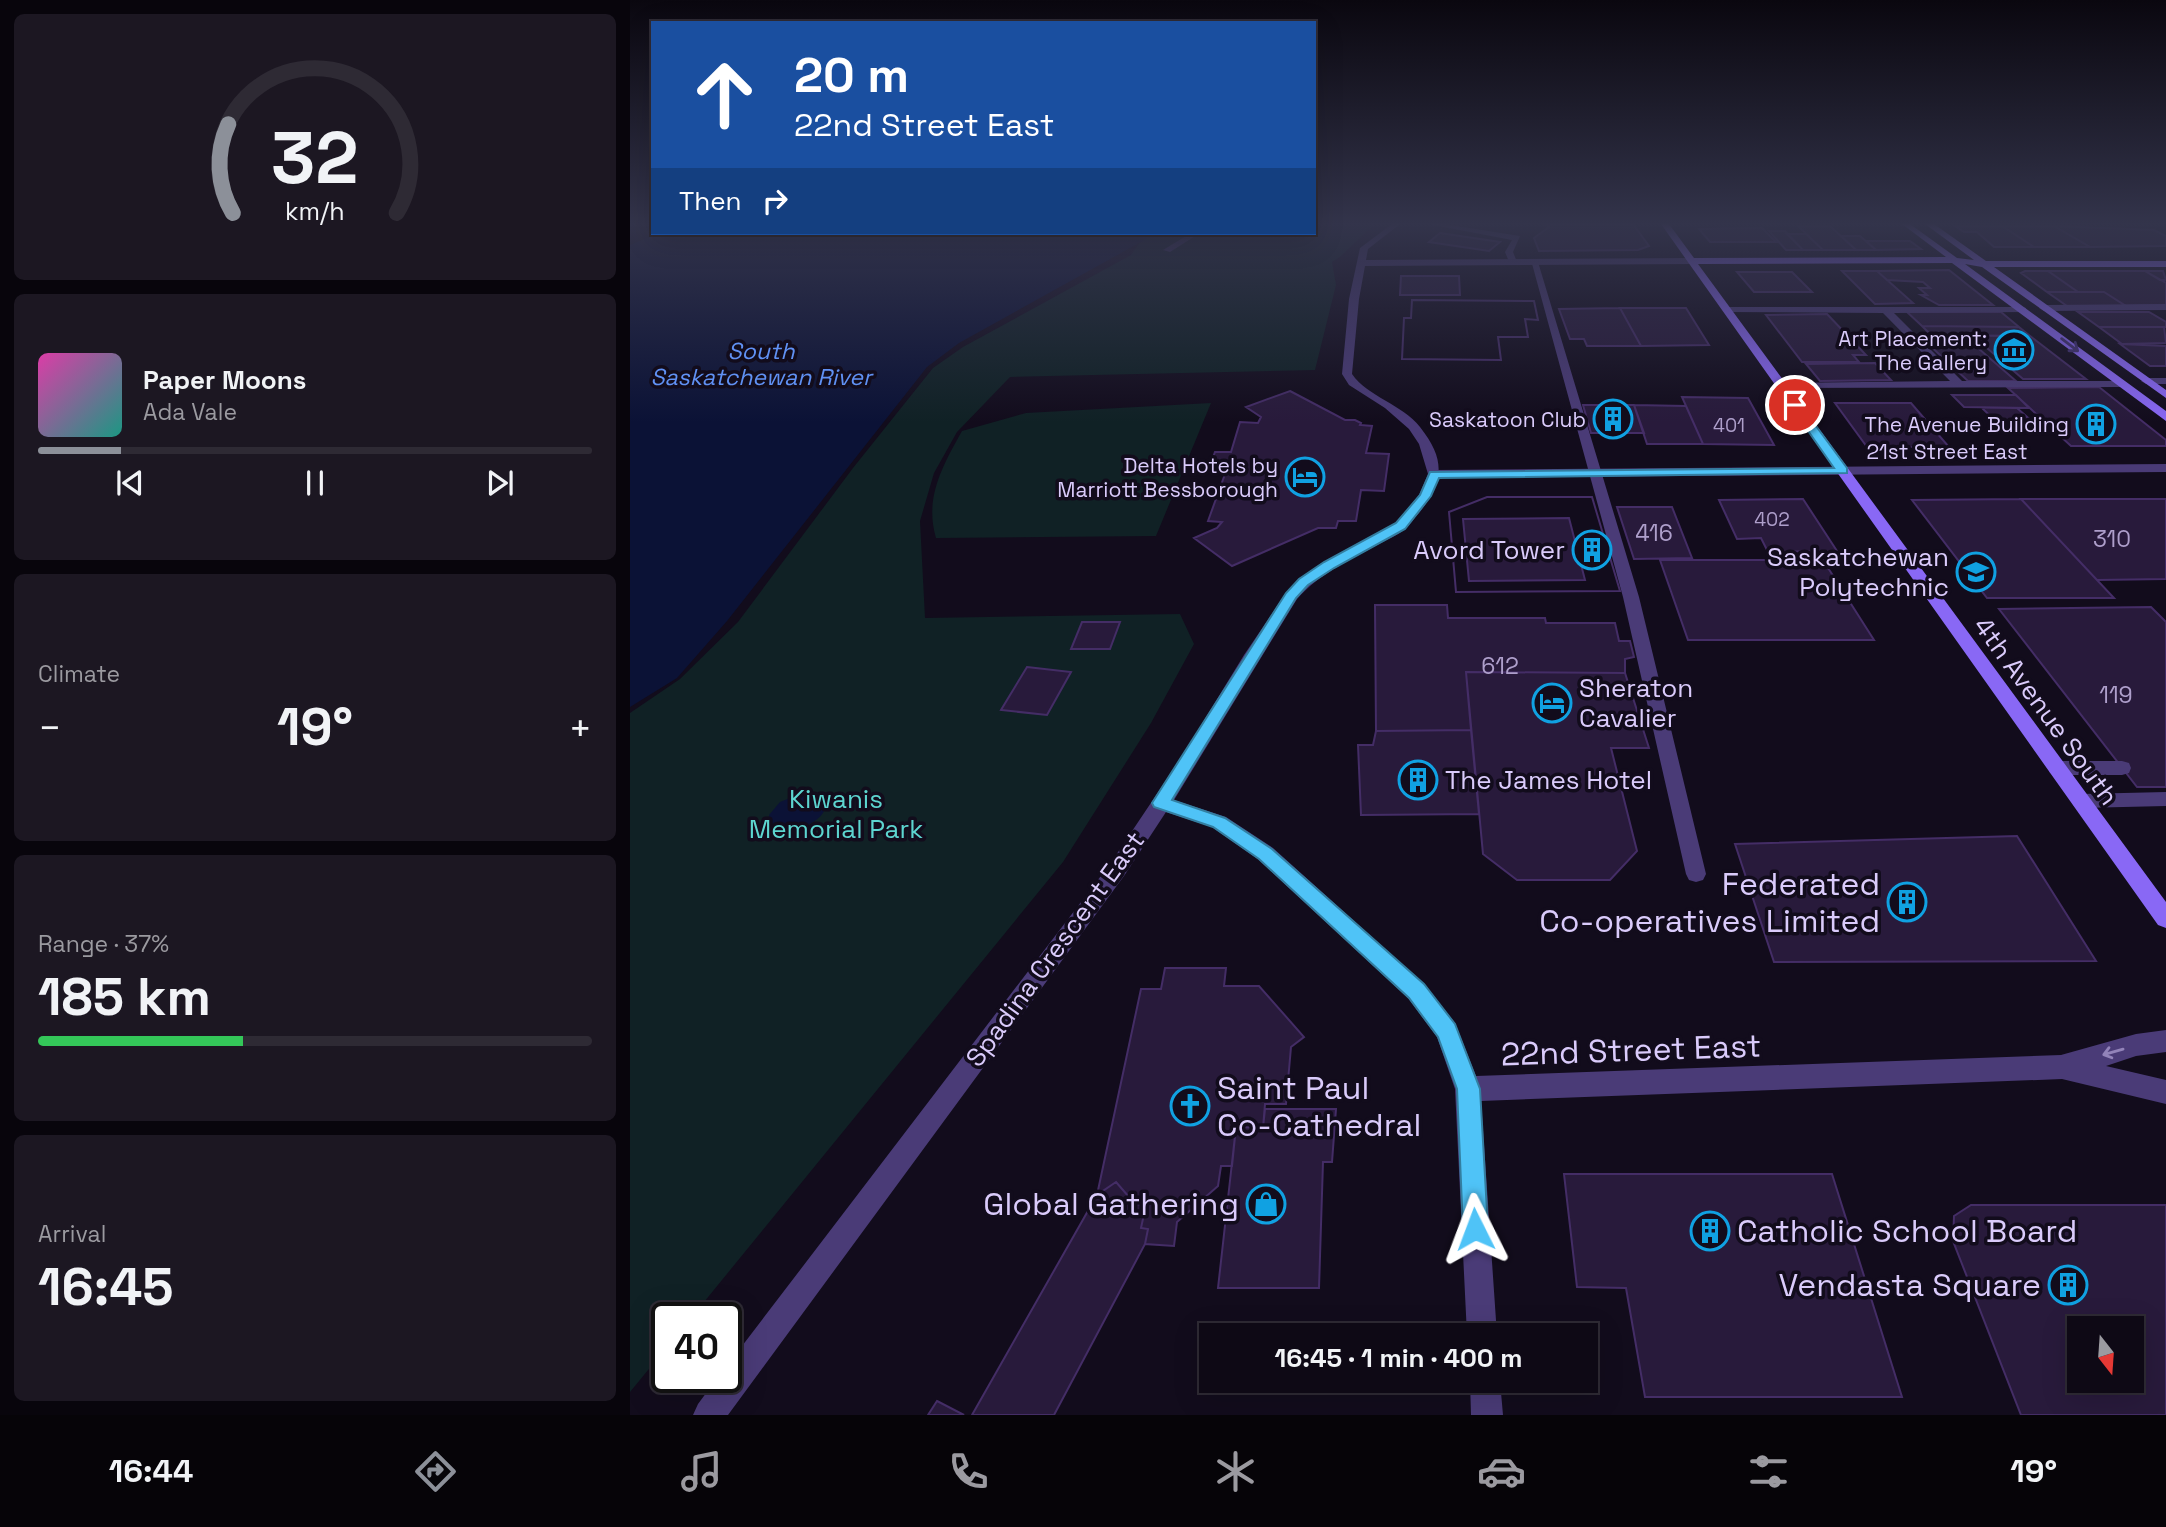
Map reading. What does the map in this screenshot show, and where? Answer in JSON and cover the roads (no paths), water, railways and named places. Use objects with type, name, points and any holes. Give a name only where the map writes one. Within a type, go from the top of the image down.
[{"type":"main road","name":"4th Avenue South","points":[[1713,290],[2166,919]]},
{"type":"main road","points":[[1996,290],[2166,417]]},
{"type":"main road","points":[[2018,290],[2166,396]]},
{"type":"street","points":[[1355,290],[1347,374],[1358,387],[1389,406],[1414,427],[1425,444],[1434,474]]},
{"type":"street","points":[[1542,290],[1631,597],[1696,874]]},
{"type":"street","points":[[2043,308],[2166,307]]},
{"type":"street","points":[[1727,310],[2023,310]]},
{"type":"street","points":[[1887,311],[1959,384]]},
{"type":"street","points":[[2146,382],[2166,381]]},
{"type":"street","points":[[1781,385],[2122,384]]},
{"type":"street","name":"21st Street East","points":[[1434,474],[2166,468]]},
{"type":"street","name":"Spadina Crescent East","points":[[709,1415],[1117,870],[1188,764],[1252,655],[1291,596],[1304,582],[1329,565],[1401,526],[1425,496],[1434,474]]},
{"type":"street","points":[[2057,768],[2122,768]]},
{"type":"street","points":[[2081,802],[2166,799]]},
{"type":"street","name":"22nd Street East","points":[[1161,803],[1219,822],[1265,854],[1416,991],[1447,1031],[1468,1089],[2061,1067],[2136,1045],[2166,1041]]},
{"type":"street","name":"22nd Street East","points":[[2061,1067],[2166,1092]]},
{"type":"street","points":[[1468,1089],[1481,1323]]},
{"type":"street","points":[[1486,1393],[1487,1415]]},
{"type":"water","name":"South Saskatchewan River","points":[[630,290],[1054,290],[959,343],[927,367],[727,621],[677,678],[630,707]]},
{"type":"water","points":[[808,791],[822,795],[825,803],[824,811],[818,818],[800,828],[779,830],[771,827],[769,815],[780,802]]},
{"type":"place","name":"Art Placement: The Gallery","points":[[2014,350]]},
{"type":"place","name":"Saskatoon Club","points":[[1613,419]]},
{"type":"place","name":"The Avenue Building","points":[[2096,424]]},
{"type":"place","name":"Delta Hotels by Marriott Bessborough","points":[[1305,477]]},
{"type":"place","name":"Avord Tower","points":[[1592,550]]},
{"type":"place","name":"Saskatchewan Polytechnic","points":[[1976,572]]},
{"type":"place","name":"Sheraton Cavalier","points":[[1552,703]]},
{"type":"place","name":"The James Hotel","points":[[1418,780]]},
{"type":"place","name":"Federated Co-operatives Limited","points":[[1907,902]]},
{"type":"place","name":"Saint Paul Co-Cathedral","points":[[1190,1106]]},
{"type":"place","name":"Global Gathering","points":[[1266,1204]]},
{"type":"place","name":"Catholic School Board","points":[[1710,1231]]},
{"type":"place","name":"Vendasta Square","points":[[2068,1285]]},
{"type":"park label","name":"Kiwanis Memorial Park","points":[[836,814]]}]
